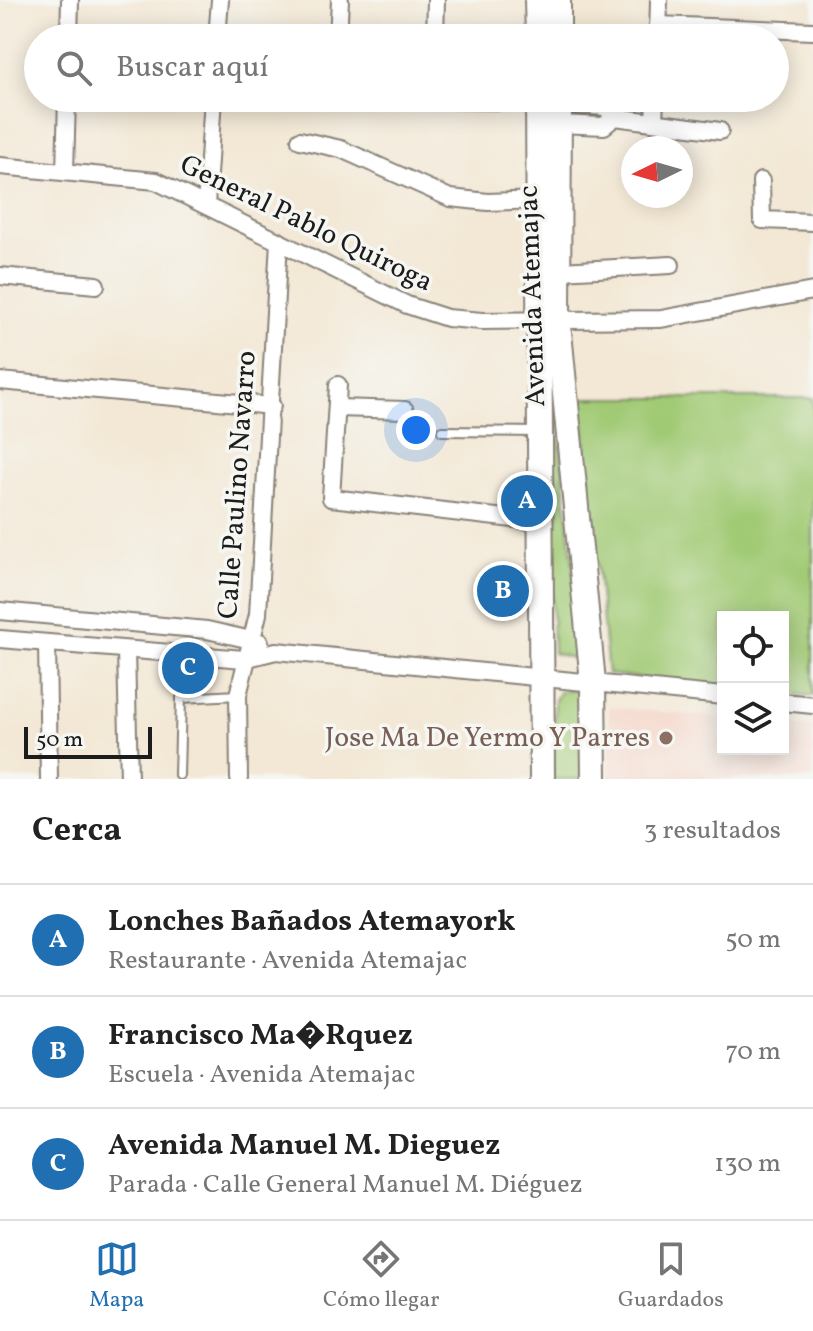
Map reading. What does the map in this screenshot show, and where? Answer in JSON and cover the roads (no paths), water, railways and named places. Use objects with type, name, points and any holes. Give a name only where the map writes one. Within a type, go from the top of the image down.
[{"type":"main road","points":[[537,0],[538,24]]},
{"type":"main road","points":[[558,0],[558,24]]},
{"type":"main road","name":"Avenida Atemajac","points":[[550,112],[539,200],[549,322],[593,682],[594,779]]},
{"type":"main road","name":"Avenida Atemajac","points":[[542,779],[541,432],[549,322],[560,271],[551,112]]},
{"type":"street","points":[[69,24],[70,0]]},
{"type":"street","points":[[218,24],[220,0]]},
{"type":"street","points":[[339,24],[340,0]]},
{"type":"street","points":[[435,24],[436,0]]},
{"type":"street","points":[[658,24],[659,0]]},
{"type":"street","points":[[789,31],[813,31]]},
{"type":"street","points":[[65,172],[67,112]]},
{"type":"street","points":[[206,205],[212,112]]},
{"type":"street","points":[[569,112],[604,126],[615,117],[720,131]]},
{"type":"street","points":[[654,112],[654,122]]},
{"type":"street","points":[[300,140],[341,149],[450,198],[488,202],[539,200]]},
{"type":"street","name":"General Pablo Quiroga","points":[[0,166],[156,181],[429,314],[465,320],[549,322],[661,319],[813,291]]},
{"type":"street","points":[[761,181],[762,220],[813,222]]},
{"type":"street","name":"Calle Paulino Navarro","points":[[239,779],[238,695],[244,659],[258,614],[279,241]]},
{"type":"street","points":[[560,271],[671,265]]},
{"type":"street","points":[[0,276],[96,285]]},
{"type":"street","points":[[0,381],[272,406]]},
{"type":"street","points":[[338,385],[331,498],[540,522]]},
{"type":"street","points":[[337,408],[405,410]]},
{"type":"street","points":[[0,611],[207,630],[251,638],[276,651]]},
{"type":"street","points":[[0,639],[244,659],[276,651],[717,695]]},
{"type":"street","points":[[47,643],[49,779]]},
{"type":"street","points":[[126,650],[129,779]]},
{"type":"street","points":[[789,703],[813,705]]},
{"type":"lane","points":[[442,431],[541,432]]},
{"type":"lane","points":[[179,775],[181,698],[238,695]]},
{"type":"place","name":"Lonches Bañados Atemayork","points":[[527,501]]},
{"type":"place","name":"Francisco Ma�Rquez","points":[[503,591]]},
{"type":"place","name":"Avenida Manuel M. Dieguez","points":[[188,668]]},
{"type":"place","name":"Jose Ma De Yermo Y Parres","points":[[666,738]]}]
